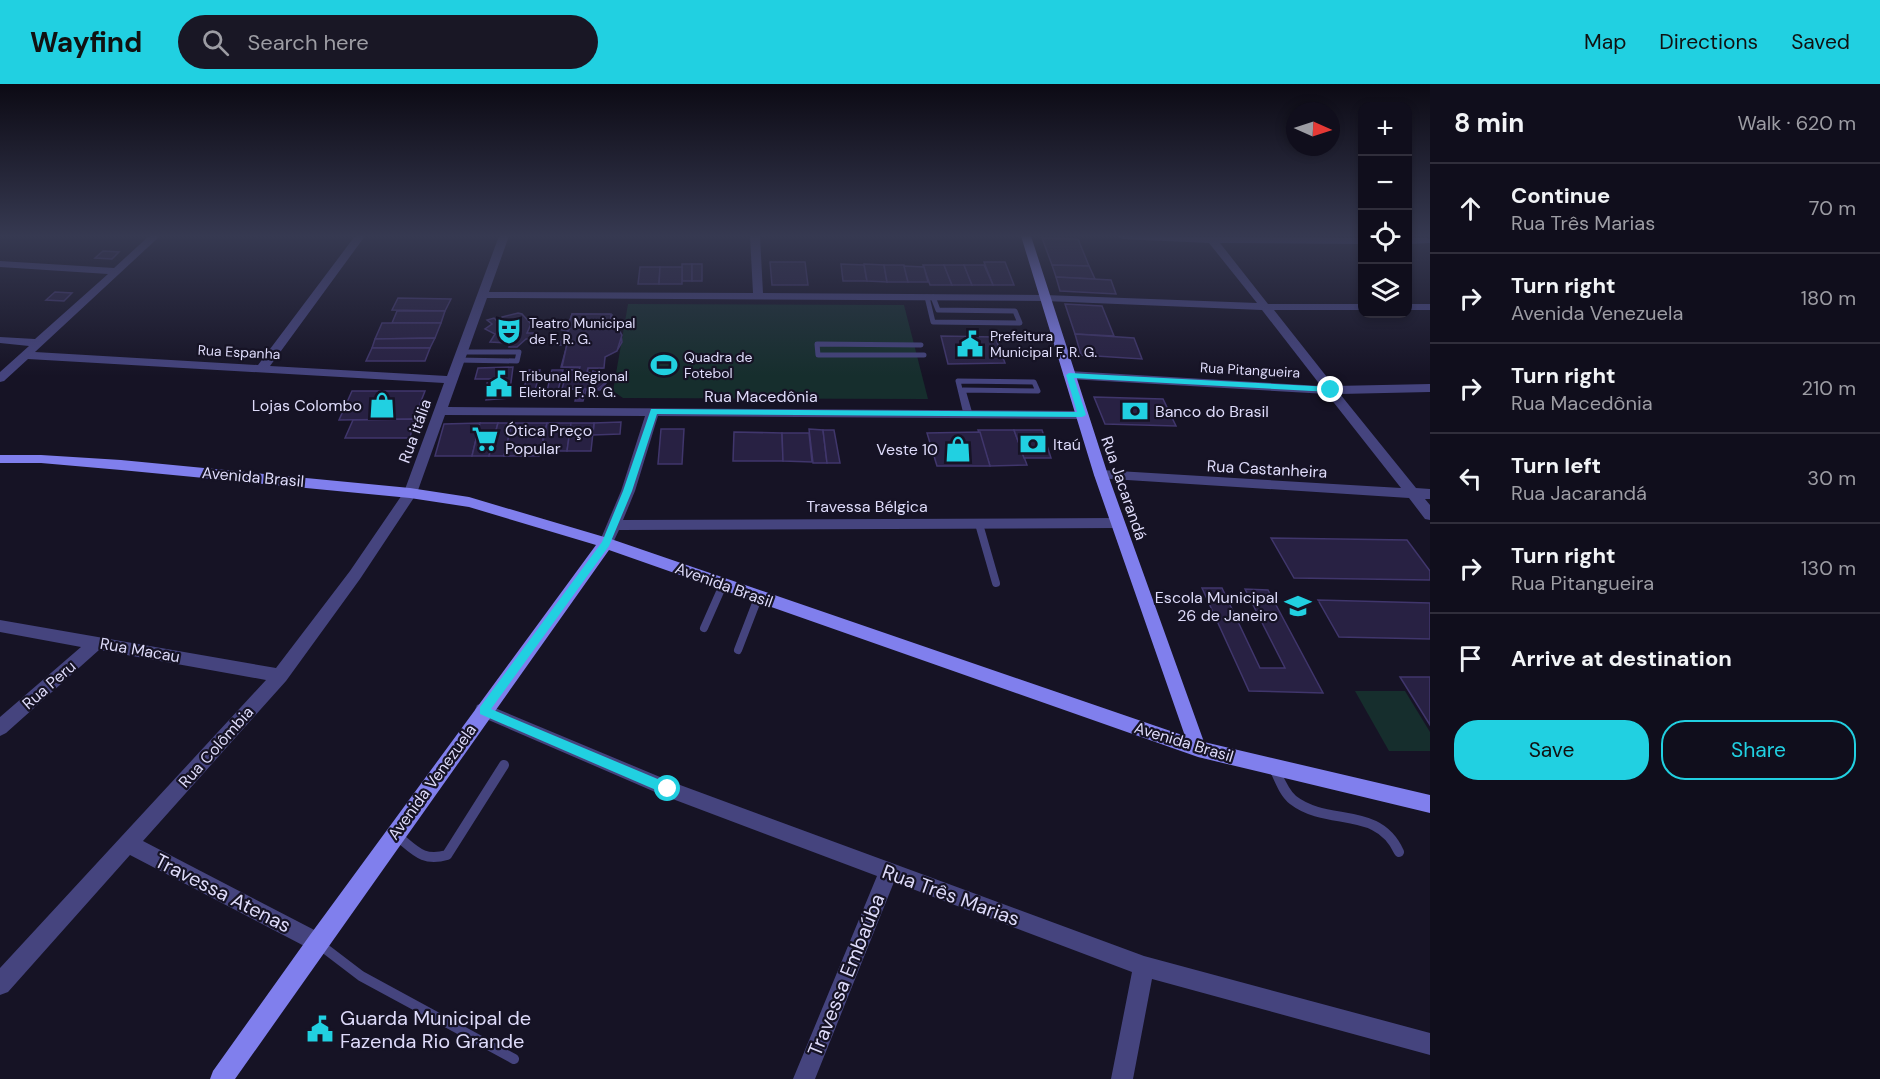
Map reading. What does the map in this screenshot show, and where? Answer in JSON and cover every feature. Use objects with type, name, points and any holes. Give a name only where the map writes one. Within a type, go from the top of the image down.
[{"type":"main road","name":"Rua Jacarandá","points":[[1040,282],[1101,476],[1198,749]]},
{"type":"main road","name":"Avenida Brasil","points":[[0,459],[41,459],[121,465],[410,493],[469,502],[606,543],[758,598],[1198,749],[1430,804]]},
{"type":"main road","name":"Avenida Venezuela","points":[[221,1079],[483,710],[606,543]]},
{"type":"street","points":[[0,378],[104,282]]},
{"type":"street","points":[[262,368],[326,282]]},
{"type":"street","points":[[451,380],[487,282]]},
{"type":"street","points":[[757,282],[758,296]]},
{"type":"street","points":[[1245,282],[1430,515]]},
{"type":"street","points":[[482,295],[1045,298],[1265,307],[1358,307]]},
{"type":"street","points":[[1412,307],[1430,308]]},
{"type":"street","points":[[0,340],[38,343]]},
{"type":"street","name":"Rua Espanha","points":[[26,355],[451,380]]},
{"type":"street","name":"Rua Pitangueira","points":[[1069,375],[1331,390],[1430,388]]},
{"type":"street","name":"Rua itália","points":[[410,493],[451,380]]},
{"type":"street","name":"Rua Macedônia","points":[[440,411],[1082,415]]},
{"type":"street","name":"Avenida Venezuela","points":[[606,543],[615,525],[653,411]]},
{"type":"street","name":"Rua Castanheira","points":[[1101,476],[1430,494]]},
{"type":"street","name":"Rua Colômbia","points":[[0,984],[280,676],[355,575],[410,493]]},
{"type":"street","name":"Travessa Bélgica","points":[[615,525],[1118,523]]},
{"type":"street","name":"Rua Macau","points":[[0,626],[280,676]]},
{"type":"street","name":"Rua Peru","points":[[0,728],[98,642]]},
{"type":"street","name":"Rua Três Marias","points":[[483,710],[668,789],[1144,966],[1430,1044]]},
{"type":"street","name":"Travessa Atenas","points":[[129,844],[317,942]]},
{"type":"street","name":"Travessa Embaúba","points":[[804,1079],[888,872]]},
{"type":"street","points":[[1122,1079],[1144,966]]},
{"type":"lane","points":[[930,297],[938,310],[1015,311],[1020,323],[933,322],[930,297]]},
{"type":"lane","points":[[921,345],[817,344],[818,355],[924,355]]},
{"type":"lane","points":[[519,352],[517,361],[459,356],[519,352]]},
{"type":"lane","points":[[958,381],[1034,382],[1038,391],[963,390],[968,414],[958,381]]},
{"type":"lane","points":[[979,524],[996,584]]},
{"type":"lane","points":[[704,628],[723,585]]},
{"type":"lane","points":[[738,650],[758,598]]},
{"type":"lane","points":[[395,834],[421,855],[433,859],[447,855],[504,765]]},
{"type":"lane","points":[[1274,767],[1287,794],[1296,802],[1310,808],[1381,826],[1396,840],[1399,852]]},
{"type":"lane","points":[[317,942],[361,976],[514,1059]]},
{"type":"green space","points":[[628,304],[904,305],[928,399],[623,398],[613,391]]},
{"type":"green space","points":[[1355,691],[1405,691],[1430,732],[1430,751],[1389,751]]},
{"type":"building","points":[[638,282],[659,282],[659,284]]},
{"type":"building","points":[[659,282],[682,282],[682,284]]},
{"type":"building","points":[[772,282],[808,282],[808,285],[772,285]]},
{"type":"building","points":[[929,282],[951,282],[952,285],[930,285]]},
{"type":"building","points":[[951,282],[971,282],[972,285],[952,285]]},
{"type":"building","points":[[971,282],[992,282],[993,285],[972,285]]},
{"type":"building","points":[[992,282],[1013,282],[1014,285],[993,285]]},
{"type":"building","points":[[1058,282],[1112,282],[1116,294],[1060,291]]},
{"type":"building","points":[[55,292],[72,293],[64,301],[46,300]]},
{"type":"building","points":[[398,298],[451,299],[445,311],[392,310]]},
{"type":"building","points":[[1065,304],[1102,306],[1114,336],[1075,334]]},
{"type":"building","points":[[397,311],[445,311],[441,323],[392,323]]},
{"type":"building","name":"Teatro Municipal de F. R. G.","points":[[522,314],[531,324],[527,333],[535,333],[533,339],[526,339],[517,347],[509,347],[510,343],[490,342],[495,334],[485,329],[492,324],[487,320],[494,318],[498,322],[503,320],[502,317]]},
{"type":"building","points":[[572,314],[612,315],[610,324],[618,329],[622,342],[618,349],[605,356],[603,368],[588,368],[587,374],[592,374],[593,371],[602,374],[606,383],[600,390],[586,390],[583,401],[575,401],[578,389],[563,389],[567,370],[580,370],[581,368],[561,367],[567,345],[560,345],[563,336],[568,336],[570,328],[561,329],[569,325]]},
{"type":"building","points":[[572,314],[611,314],[610,325],[619,330],[622,335],[617,351],[605,357],[604,368],[588,368],[587,372],[605,377],[605,383],[598,389],[584,389],[582,399],[577,399],[578,389],[562,389],[567,370],[579,370],[580,367],[562,367],[567,344],[561,344],[570,328],[567,331],[562,330],[568,325]]},
{"type":"building","points":[[382,323],[441,323],[435,338],[375,339]]},
{"type":"building","points":[[1075,334],[1134,338],[1142,359],[1081,355]]},
{"type":"building","name":"Prefeitura Municipal F. R. G.","points":[[941,336],[995,337],[1005,363],[948,364]]},
{"type":"building","points":[[435,338],[430,348],[372,348],[375,339]]},
{"type":"building","points":[[372,348],[430,348],[425,361],[366,361]]},
{"type":"building","name":"Tribunal Regional Eleitoral F. R. G.","points":[[513,367],[509,398],[486,400],[490,386],[486,386],[487,383],[491,383],[492,379],[475,379],[478,368]]},
{"type":"building","points":[[529,370],[540,370],[534,395],[522,395]]},
{"type":"building","points":[[552,370],[563,370],[557,395],[546,395]]},
{"type":"building","name":"Lojas Colombo","points":[[352,391],[425,391],[414,419],[339,420]]},
{"type":"building","name":"Banco do Brasil","points":[[1094,397],[1163,399],[1176,426],[1105,424]]},
{"type":"building","points":[[414,419],[410,438],[345,438],[353,420]]},
{"type":"building","points":[[621,422],[620,434],[593,435],[594,423]]},
{"type":"building","points":[[480,423],[472,456],[435,456],[444,424]]},
{"type":"building","name":"Ótica Preço Popular","points":[[480,423],[498,423],[489,456],[472,456]]},
{"type":"building","points":[[498,423],[512,423],[504,456],[489,456]]},
{"type":"building","points":[[512,423],[547,423],[539,456],[504,456]]},
{"type":"building","points":[[547,423],[571,423],[567,451],[541,451]]},
{"type":"building","points":[[571,423],[594,423],[591,451],[567,451]]},
{"type":"building","points":[[661,429],[684,429],[682,464],[658,464]]},
{"type":"building","points":[[809,429],[823,430],[827,463],[813,463]]},
{"type":"building","points":[[823,430],[834,430],[840,463],[827,463]]},
{"type":"building","points":[[978,430],[1014,430],[1027,465],[990,466]]},
{"type":"building","name":"Itaú","points":[[1014,430],[1042,430],[1051,458],[1024,458]]},
{"type":"building","points":[[734,432],[782,433],[783,461],[733,461]]},
{"type":"building","name":"Veste 10","points":[[980,432],[990,466],[937,466],[927,433]]},
{"type":"building","points":[[782,433],[809,433],[812,462],[783,461]]},
{"type":"building","points":[[1271,538],[1407,540],[1430,571],[1430,580],[1294,578]]},
{"type":"building","points":[[1202,588],[1222,588],[1260,668],[1285,668],[1245,589],[1268,590],[1323,693],[1249,691]]},
{"type":"building","points":[[1318,600],[1430,603],[1430,639],[1339,637]]},
{"type":"building","points":[[1400,677],[1430,677],[1430,725]]},
{"type":"place","name":"Teatro Municipal de F. R. G.","points":[[509,331]]},
{"type":"place","name":"Prefeitura Municipal F. R. G.","points":[[970,344]]},
{"type":"place","name":"Quadra de Fotebol","points":[[664,365]]},
{"type":"place","name":"Tribunal Regional Eleitoral F. R. G.","points":[[499,384]]},
{"type":"place","name":"Lojas Colombo","points":[[382,405]]},
{"type":"place","name":"Banco do Brasil","points":[[1135,411]]},
{"type":"place","name":"Ótica Preço Popular","points":[[485,439]]},
{"type":"place","name":"Itaú","points":[[1033,444]]},
{"type":"place","name":"Veste 10","points":[[958,449]]},
{"type":"place","name":"Escola Municipal 26 de Janeiro","points":[[1298,606]]},
{"type":"place","name":"Guarda Municipal de Fazenda Rio Grande","points":[[320,1029]]},
{"type":"route","points":[[668,789],[483,710],[606,543],[628,491],[653,411],[1082,415],[1069,375],[1331,390]]}]
